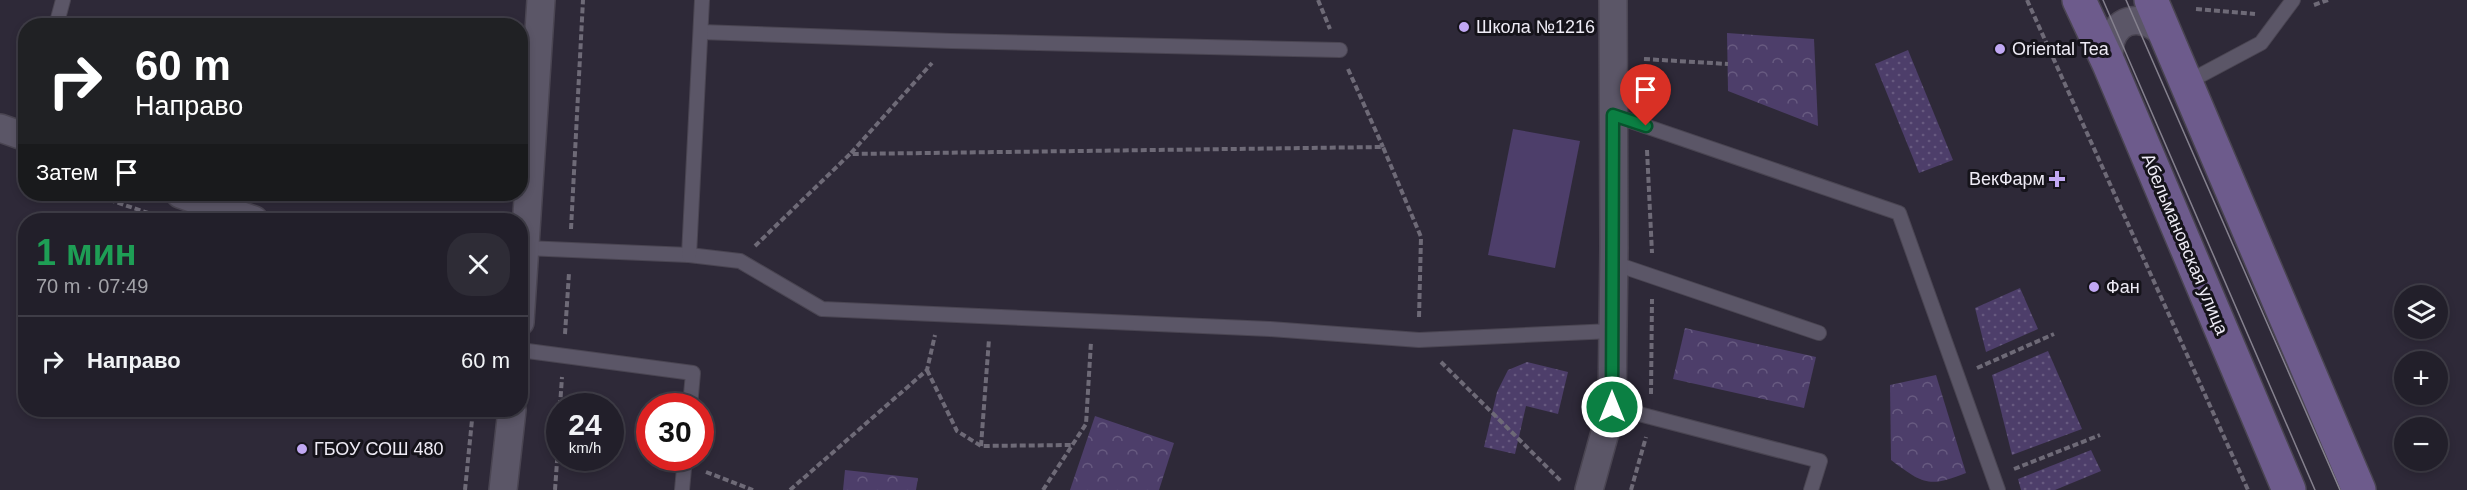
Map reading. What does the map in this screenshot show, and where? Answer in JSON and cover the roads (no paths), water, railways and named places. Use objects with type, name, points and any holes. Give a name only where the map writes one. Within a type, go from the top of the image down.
[{"type":"main road","name":"Абельмановская улица","points":[[2079,0],[2109,63],[2289,490]]},
{"type":"main road","points":[[2151,0],[2359,490]]},
{"type":"street","points":[[527,213],[541,0]]},
{"type":"street","points":[[1589,490],[1612,407],[1612,0]]},
{"type":"street","points":[[2109,63],[2111,40],[2123,24],[2134,20],[2152,23],[2167,38]]},
{"type":"street","points":[[0,128],[18,134]]},
{"type":"street","points":[[200,201],[234,213]]},
{"type":"street","points":[[503,490],[511,417]]},
{"type":"lane","points":[[58,18],[63,0]]},
{"type":"lane","points":[[689,255],[702,0]]},
{"type":"lane","points":[[2186,83],[2261,43],[2293,0]]},
{"type":"lane","points":[[700,32],[951,41],[1340,50]]},
{"type":"lane","points":[[1613,115],[1899,213],[1996,483]]},
{"type":"lane","points":[[528,248],[689,255],[740,261],[822,309],[1270,329],[1419,340],[1612,331]]},
{"type":"lane","points":[[1613,263],[1819,333]]},
{"type":"lane","points":[[528,351],[693,373],[691,393]]},
{"type":"lane","points":[[1612,407],[1820,461],[1811,490]]},
{"type":"lane","points":[[682,490],[684,471]]},
{"type":"tram line","points":[[2103,0],[2315,490]]},
{"type":"tram line","points":[[2126,0],[2340,490]]},
{"type":"place","name":"Школа №1216","points":[[1464,27]]},
{"type":"place","name":"Oriental Tea","points":[[2000,49]]},
{"type":"place","name":"ВекФарм","points":[[2057,179]]},
{"type":"place","name":"Фан","points":[[2094,287]]},
{"type":"place","name":"ГБОУ СОШ 480","points":[[302,449]]}]
